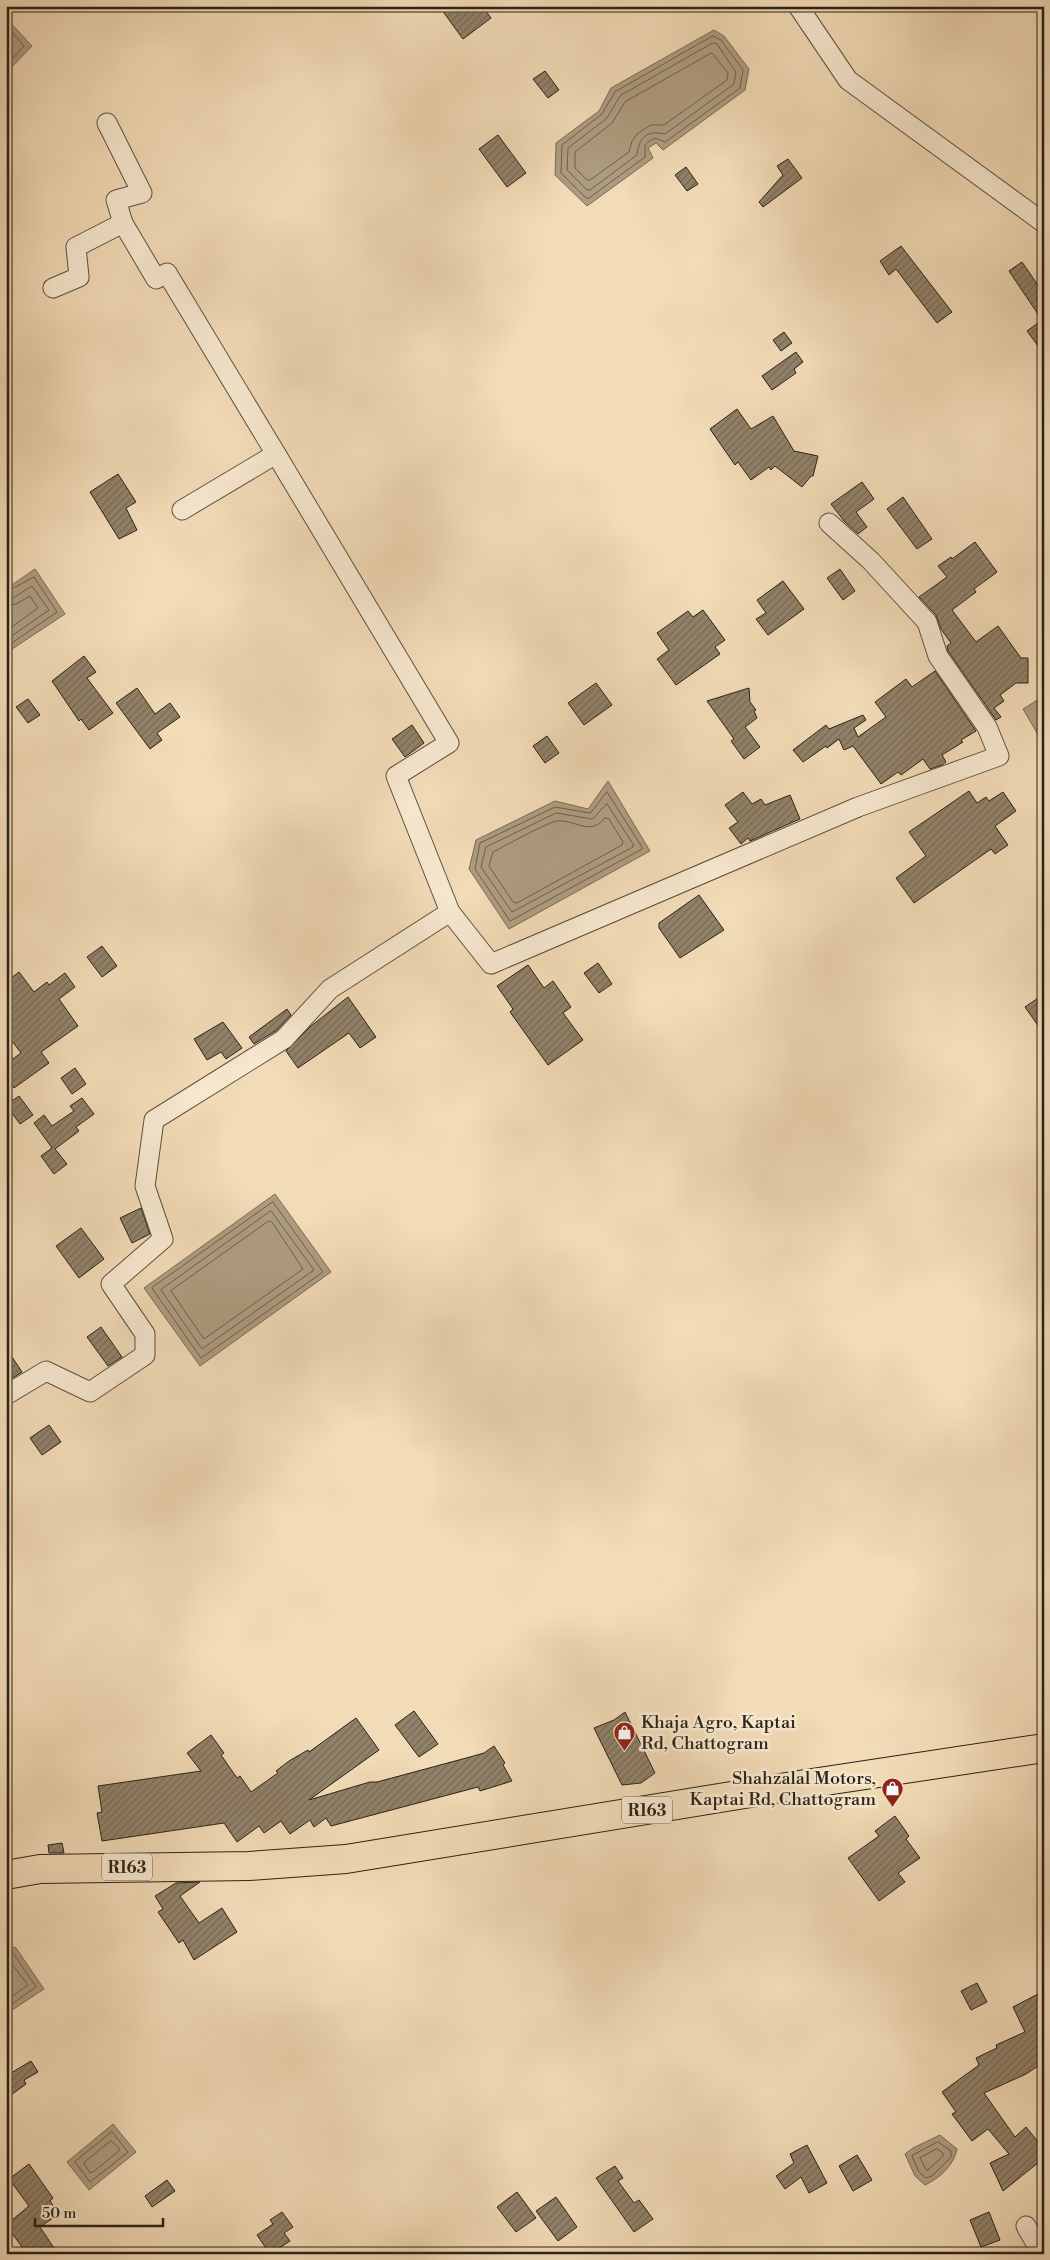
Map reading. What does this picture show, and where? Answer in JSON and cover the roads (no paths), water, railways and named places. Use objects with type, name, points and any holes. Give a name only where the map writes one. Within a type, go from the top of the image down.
[{"type":"main road","name":"R163","points":[[6,1875],[40,1869],[249,1866],[346,1859],[847,1777],[1044,1748]]},
{"type":"street","points":[[798,6],[848,80],[1044,223]]},
{"type":"street","points":[[107,124],[142,193],[116,200],[123,222],[156,279],[167,273],[449,743],[396,776],[450,912],[491,964],[858,807],[999,756],[987,727],[938,656],[927,622],[871,561],[829,522]]},
{"type":"street","points":[[53,288],[79,278],[76,247],[123,222]]},
{"type":"street","points":[[182,510],[276,454]]},
{"type":"street","points":[[6,1395],[46,1372],[90,1392],[145,1355],[145,1334],[111,1284],[163,1239],[145,1186],[154,1120],[284,1039],[330,989],[450,912]]},
{"type":"street","points":[[1026,2226],[1042,2254]]},
{"type":"water","points":[[6,18],[32,46],[6,73]]},
{"type":"water","points":[[714,30],[724,36],[749,69],[745,90],[663,150],[656,143],[648,148],[653,158],[587,206],[555,175],[556,143],[599,111],[611,88]]},
{"type":"water","points":[[35,569],[65,614],[6,653],[6,589]]},
{"type":"water","points":[[1044,696],[1044,745],[1023,709]]},
{"type":"water","points":[[608,781],[650,851],[509,929],[469,869],[476,840],[555,801],[588,809]]},
{"type":"water","points":[[275,1194],[331,1272],[200,1366],[144,1288]]},
{"type":"water","points":[[6,1944],[16,1948],[44,1989],[6,2014]]},
{"type":"water","points":[[113,2124],[136,2152],[89,2190],[67,2162]]},
{"type":"water","points":[[940,2135],[957,2149],[950,2166],[936,2179],[925,2185],[915,2176],[905,2154]]},
{"type":"place","name":"Khaja Agro, Kaptai Rd, Chattogram","points":[[625,1751]]},
{"type":"place","name":"Shahzalal Motors, Kaptai Rd, Chattogram","points":[[892,1807]]}]
